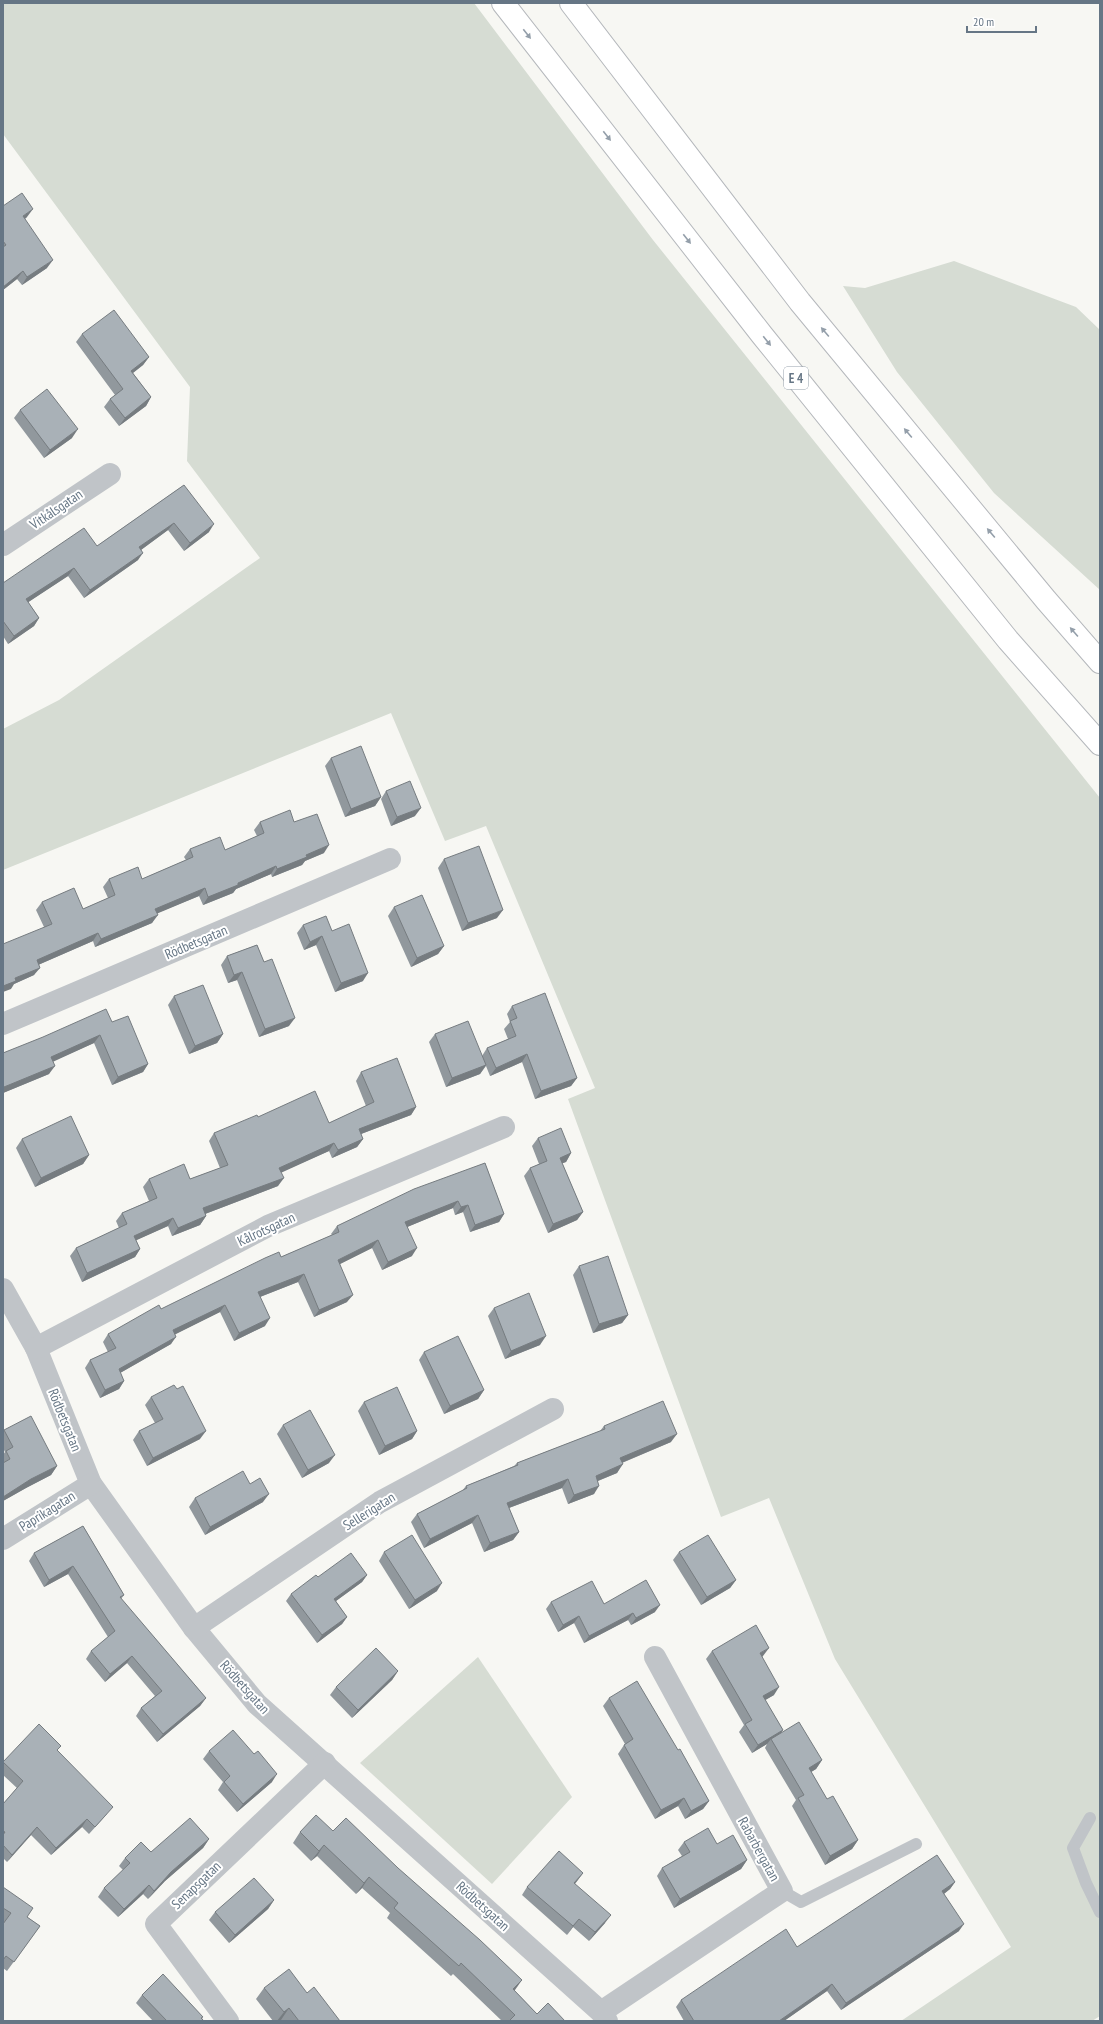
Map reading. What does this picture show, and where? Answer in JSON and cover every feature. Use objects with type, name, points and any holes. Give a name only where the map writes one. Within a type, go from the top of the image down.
[{"type":"highway","name":"E 4","points":[[503,3],[767,341],[1008,640],[1100,744]]},
{"type":"highway","points":[[571,3],[800,302],[1046,600],[1100,662]]},
{"type":"street","name":"Vitkålsgatan","points":[[3,545],[110,474]]},
{"type":"street","name":"Rödbetsgatan","points":[[3,1024],[390,859]]},
{"type":"street","name":"Kålrotsgatan","points":[[36,1348],[268,1226],[504,1127]]},
{"type":"street","name":"Rödbetsgatan","points":[[3,1289],[36,1348],[91,1484],[194,1628],[257,1704],[604,2017]]},
{"type":"street","name":"Sellerigatan","points":[[194,1628],[380,1502],[553,1409]]},
{"type":"street","name":"Paprikagatan","points":[[3,1539],[91,1484]]},
{"type":"street","name":"Rabarbergatan","points":[[604,2017],[782,1891],[655,1658]]},
{"type":"street","name":"Senapsgatan","points":[[228,2021],[156,1924],[324,1763]]},
{"type":"lane","points":[[1090,1818],[1073,1848],[1086,1883],[1100,1912]]},
{"type":"lane","points":[[782,1891],[801,1902],[916,1844]]},
{"type":"shaded area","points":[[3,3],[474,3],[653,240],[1100,798],[1100,2016],[1092,2021],[901,2021],[1011,1947],[835,1659],[769,1498],[721,1517],[568,1099],[595,1088],[486,826],[445,841],[391,713],[3,870],[3,729],[59,700],[260,558],[187,461],[190,387],[3,134]]},
{"type":"shaded area","points":[[954,261],[1076,307],[1100,330],[1100,590],[994,493],[897,372],[843,286],[865,288]]},
{"type":"shaded area","points":[[478,1657],[572,1797],[492,1884],[360,1763]]},
{"type":"building","points":[[22,193],[33,209],[23,216],[53,260],[27,277],[23,271],[3,287],[3,247],[6,245],[3,241],[3,206]]},
{"type":"building","points":[[114,310],[149,357],[131,371],[151,397],[125,418],[110,399],[123,389],[82,334]]},
{"type":"building","points":[[47,389],[78,429],[50,450],[20,410]]},
{"type":"building","points":[[184,485],[214,524],[190,543],[174,523],[139,547],[143,553],[90,590],[74,568],[26,599],[39,618],[14,636],[3,621],[3,583],[84,528],[97,546]]},
{"type":"building","points":[[361,746],[381,797],[351,809],[331,758]]},
{"type":"building","points":[[410,781],[421,808],[397,817],[386,791]]},
{"type":"building","points":[[290,810],[294,822],[317,814],[329,845],[306,855],[307,857],[277,869],[276,866],[238,883],[238,885],[208,897],[205,888],[155,909],[158,915],[101,939],[98,933],[37,960],[40,968],[15,978],[16,981],[3,986],[3,944],[52,924],[42,902],[74,888],[83,909],[115,895],[109,879],[138,867],[142,879],[193,857],[190,849],[220,837],[225,850],[264,833],[260,822]]},
{"type":"building","points":[[479,846],[503,910],[468,923],[444,859]]},
{"type":"building","points":[[422,895],[444,946],[417,958],[394,907]]},
{"type":"building","points":[[326,916],[332,931],[349,924],[368,973],[341,983],[322,936],[310,942],[303,925]]},
{"type":"building","points":[[257,945],[264,962],[272,959],[295,1018],[265,1029],[242,972],[234,975],[227,956]]},
{"type":"building","points":[[203,985],[223,1034],[195,1046],[174,996]]},
{"type":"building","points":[[545,993],[577,1078],[541,1091],[527,1054],[496,1068],[487,1048],[516,1036],[510,1021],[517,1018],[512,1006]]},
{"type":"building","points":[[106,1009],[112,1022],[128,1016],[148,1064],[118,1077],[100,1035],[51,1057],[55,1066],[4,1087],[3,1053]]},
{"type":"building","points":[[468,1021],[486,1065],[452,1078],[435,1034]]},
{"type":"building","points":[[397,1058],[416,1107],[359,1129],[363,1139],[338,1150],[334,1143],[279,1168],[284,1178],[203,1208],[206,1216],[178,1228],[173,1218],[134,1236],[140,1249],[87,1273],[76,1248],[127,1224],[122,1213],[157,1198],[149,1179],[184,1164],[190,1179],[228,1165],[214,1133],[257,1115],[258,1117],[315,1091],[329,1123],[374,1102],[361,1072]]},
{"type":"building","points":[[71,1116],[89,1155],[41,1178],[22,1139]]},
{"type":"building","points":[[561,1128],[571,1153],[560,1158],[583,1212],[553,1224],[530,1168],[547,1161],[538,1138]]},
{"type":"building","points":[[485,1163],[504,1214],[475,1225],[468,1205],[461,1207],[458,1201],[405,1222],[417,1248],[388,1262],[378,1240],[338,1260],[353,1295],[319,1310],[304,1274],[258,1292],[270,1318],[239,1333],[225,1305],[173,1330],[176,1337],[119,1369],[124,1381],[105,1390],[90,1360],[116,1348],[108,1334],[159,1305],[161,1309],[265,1258],[279,1252],[281,1257],[339,1232],[337,1226],[414,1189]]},
{"type":"building","points":[[608,1256],[628,1315],[599,1324],[579,1266]]},
{"type":"building","points":[[529,1293],[546,1336],[511,1351],[494,1308]]},
{"type":"building","points":[[458,1336],[484,1390],[450,1406],[424,1352]]},
{"type":"building","points":[[174,1385],[177,1389],[183,1386],[206,1431],[153,1458],[139,1431],[163,1419],[151,1397]]},
{"type":"building","points":[[397,1387],[417,1431],[385,1446],[364,1402]]},
{"type":"building","points":[[663,1401],[677,1434],[620,1458],[623,1464],[596,1476],[599,1486],[574,1495],[568,1479],[507,1503],[519,1532],[490,1543],[478,1515],[430,1539],[417,1514],[467,1488],[466,1486],[518,1465],[517,1463],[605,1429],[604,1426]]},
{"type":"building","points":[[310,1410],[335,1455],[308,1470],[283,1425]]},
{"type":"building","points":[[31,1416],[57,1466],[31,1479],[3,1497],[3,1463],[10,1459],[6,1451],[13,1447],[4,1430]]},
{"type":"building","points":[[243,1471],[250,1484],[260,1478],[269,1494],[210,1527],[195,1498]]},
{"type":"building","points":[[83,1526],[124,1595],[120,1597],[206,1698],[163,1734],[141,1708],[162,1691],[132,1656],[110,1674],[91,1651],[115,1631],[73,1566],[49,1580],[34,1553]]},
{"type":"building","points":[[412,1535],[442,1583],[415,1600],[384,1552]]},
{"type":"building","points":[[708,1535],[736,1580],[707,1597],[679,1552]]},
{"type":"building","points":[[351,1553],[367,1575],[334,1599],[347,1617],[322,1635],[291,1594],[316,1575],[318,1577]]},
{"type":"building","points":[[646,1580],[660,1605],[636,1618],[633,1613],[589,1636],[579,1616],[563,1625],[551,1602],[592,1581],[604,1604]]},
{"type":"building","points":[[756,1625],[769,1648],[760,1653],[779,1687],[763,1696],[783,1730],[758,1745],[745,1724],[752,1720],[712,1651]]},
{"type":"building","points":[[376,1648],[398,1671],[358,1710],[336,1687]]},
{"type":"building","points":[[637,1681],[678,1750],[680,1749],[709,1801],[691,1811],[684,1798],[661,1810],[624,1745],[633,1739],[609,1698]]},
{"type":"building","points":[[799,1722],[822,1760],[809,1768],[827,1799],[833,1796],[858,1840],[830,1856],[798,1798],[804,1795],[771,1739]]},
{"type":"building","points":[[39,1724],[61,1746],[57,1750],[113,1807],[95,1827],[87,1819],[56,1848],[37,1827],[12,1855],[3,1845],[3,1835],[5,1832],[3,1831],[3,1804],[23,1781],[3,1762]]},
{"type":"building","points":[[233,1730],[254,1754],[258,1751],[277,1774],[243,1804],[224,1782],[230,1776],[209,1751]]},
{"type":"building","points":[[316,1815],[333,1831],[346,1818],[398,1868],[480,1940],[522,1980],[513,1989],[537,2014],[548,2003],[565,2021],[509,2021],[515,2015],[461,1963],[459,1966],[394,1908],[398,1903],[369,1877],[364,1883],[324,1845],[319,1851],[300,1832]]},
{"type":"building","points":[[190,1818],[209,1839],[171,1872],[154,1891],[149,1885],[124,1909],[104,1888],[130,1863],[125,1858],[141,1842],[151,1852]]},
{"type":"building","points":[[708,1828],[717,1844],[733,1835],[747,1860],[680,1899],[662,1868],[690,1852],[684,1842]]},
{"type":"building","points":[[559,1851],[583,1873],[574,1883],[611,1915],[595,1932],[579,1919],[573,1926],[527,1887]]},
{"type":"building","points":[[937,1855],[955,1882],[942,1891],[964,1924],[846,2003],[832,1984],[779,2021],[694,2021],[681,2000],[786,1929],[797,1947]]},
{"type":"building","points":[[254,1878],[274,1900],[235,1935],[215,1912]]},
{"type":"building","points":[[3,1887],[33,1908],[27,1917],[40,1926],[14,1962],[6,1956],[3,1960],[3,1924],[11,1913],[3,1908]]},
{"type":"building","points":[[289,1969],[307,1993],[314,1987],[340,2021],[299,2021],[289,2008],[284,2012],[264,1988]]},
{"type":"building","points":[[163,1974],[203,2017],[201,2018],[204,2021],[167,2021],[142,1995]]}]
